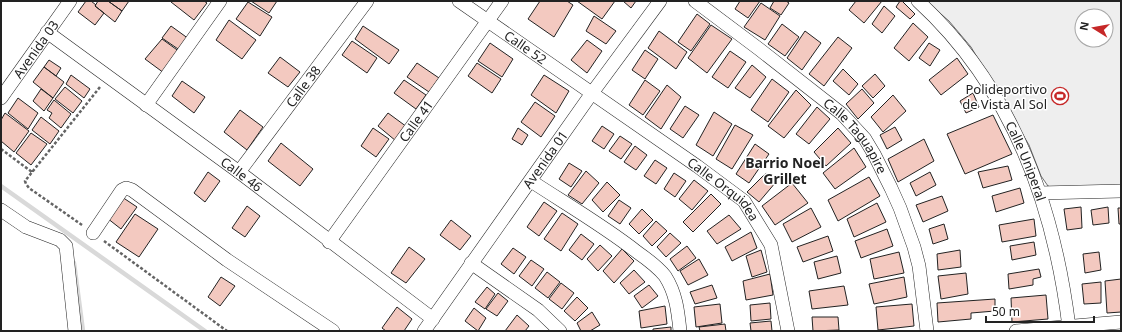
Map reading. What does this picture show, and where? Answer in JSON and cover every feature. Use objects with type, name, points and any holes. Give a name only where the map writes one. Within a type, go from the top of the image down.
[{"type":"street","name":"Avenida 03","points":[[1,98],[70,1]]},
{"type":"street","points":[[146,104],[220,1]]},
{"type":"street","name":"Calle 38","points":[[239,172],[367,1]]},
{"type":"street","name":"Calle 52","points":[[459,1],[592,93]]},
{"type":"street","name":"Calle 41","points":[[329,242],[502,1]]},
{"type":"street","name":"Avenida 01","points":[[424,331],[592,93],[660,1]]},
{"type":"street","name":"Calle Taguapire","points":[[694,1],[760,48],[842,114],[865,139],[891,188],[914,247],[919,266],[927,331]]},
{"type":"street","name":"Calle Uniperal","points":[[918,1],[942,24],[962,48],[992,90],[1016,136],[1040,193],[1053,236],[1060,266],[1069,327]]},
{"type":"street","name":"Calle 46","points":[[47,32],[108,78],[239,172],[329,242],[433,319]]},
{"type":"street","name":"Calle Orquidea","points":[[592,93],[697,166],[744,201],[771,245],[788,331]]},
{"type":"street","points":[[531,181],[620,238],[658,268],[668,281],[675,296],[678,306],[680,331]]},
{"type":"street","points":[[94,233],[122,190],[126,188],[132,190],[245,272],[333,331]]},
{"type":"street","points":[[1040,193],[1121,190]]},
{"type":"street","points":[[1,210],[26,227],[60,240],[66,246],[75,331]]},
{"type":"street","points":[[471,264],[538,310],[560,331]]},
{"type":"street","points":[[1016,331],[1121,322]]},
{"type":"path","points":[[108,78],[25,181],[26,184],[29,188],[94,233],[228,331]]},
{"type":"path","points":[[1,149],[32,172]]},
{"type":"shaded area","name":"Polideportivo de Vista Al Sol","points":[[926,1],[1121,1],[1121,185],[1054,188],[1048,186],[1041,176],[1029,145],[971,47],[949,21]]},
{"type":"building","points":[[86,1],[91,1],[104,13],[95,25],[78,12]]},
{"type":"building","points":[[98,1],[108,1],[122,11],[115,22],[95,6]]},
{"type":"building","points":[[108,1],[129,1],[122,11]]},
{"type":"building","points":[[204,1],[207,3],[194,20],[171,2]]},
{"type":"building","points":[[251,1],[277,1],[269,13]]},
{"type":"building","points":[[540,1],[567,1],[573,5],[554,37],[528,19]]},
{"type":"building","points":[[577,1],[615,1],[602,19]]},
{"type":"building","points":[[623,1],[636,1],[631,8]]},
{"type":"building","points":[[740,1],[760,1],[748,18],[735,9]]},
{"type":"building","points":[[774,1],[786,1],[789,3],[781,15],[770,8]]},
{"type":"building","points":[[856,1],[882,1],[864,23],[849,10]]},
{"type":"building","points":[[900,1],[902,1],[915,14],[910,19],[896,7]]},
{"type":"building","points":[[248,2],[272,17],[260,36],[236,19]]},
{"type":"building","points":[[761,3],[780,16],[765,40],[744,27]]},
{"type":"building","points":[[884,6],[895,16],[882,33],[872,24]]},
{"type":"building","points":[[697,14],[710,24],[691,51],[678,42]]},
{"type":"building","points":[[594,16],[616,31],[606,44],[586,31]]},
{"type":"building","points":[[229,20],[256,40],[242,59],[216,40]]},
{"type":"building","points":[[913,23],[928,37],[909,61],[894,48]]},
{"type":"building","points":[[782,24],[799,37],[785,56],[768,44]]},
{"type":"building","points":[[711,25],[732,39],[707,73],[688,58]]},
{"type":"building","points":[[171,26],[189,39],[181,51],[162,38]]},
{"type":"building","points":[[363,26],[399,50],[389,64],[355,39]]},
{"type":"building","points":[[659,31],[687,52],[676,69],[648,48]]},
{"type":"building","points":[[805,31],[821,43],[802,70],[787,58]]},
{"type":"building","points":[[838,37],[852,48],[824,86],[809,74]]},
{"type":"building","points":[[162,39],[180,52],[164,73],[145,59]]},
{"type":"building","points":[[587,40],[602,51],[587,73],[571,60]]},
{"type":"building","points":[[352,41],[377,58],[367,73],[342,55]]},
{"type":"building","points":[[490,43],[513,59],[502,77],[478,61]]},
{"type":"building","points":[[929,43],[940,50],[930,66],[919,58]]},
{"type":"building","points":[[645,50],[658,59],[645,79],[632,70]]},
{"type":"building","points":[[730,51],[746,62],[728,88],[712,77]]},
{"type":"building","points":[[280,57],[300,72],[288,87],[268,73]]},
{"type":"building","points":[[957,58],[968,74],[941,95],[929,80]]},
{"type":"building","points":[[49,60],[61,68],[56,76],[44,67]]},
{"type":"building","points":[[417,63],[439,78],[429,92],[407,77]]},
{"type":"building","points":[[477,63],[501,79],[492,93],[468,76]]},
{"type":"building","points":[[752,65],[766,77],[750,98],[735,88]]},
{"type":"building","points":[[44,67],[64,82],[53,98],[33,82]]},
{"type":"building","points":[[843,69],[858,84],[849,95],[833,81]]},
{"type":"building","points":[[875,74],[885,86],[873,98],[862,86]]},
{"type":"building","points":[[71,75],[90,89],[84,98],[66,84]]},
{"type":"building","points":[[544,75],[569,91],[556,113],[531,95]]},
{"type":"building","points":[[772,79],[789,92],[768,122],[751,110]]},
{"type":"building","points":[[404,80],[426,95],[416,109],[394,93]]},
{"type":"building","points":[[645,80],[660,91],[643,115],[629,105]]},
{"type":"building","points":[[182,81],[205,97],[194,113],[172,96]]},
{"type":"building","points":[[667,85],[681,97],[661,129],[645,117]]},
{"type":"building","points":[[65,87],[82,101],[73,113],[55,99]]},
{"type":"building","points":[[41,89],[53,98],[44,111],[33,101]]},
{"type":"building","points":[[862,89],[874,103],[858,119],[846,104]]},
{"type":"building","points":[[796,90],[811,105],[784,138],[768,126]]},
{"type":"building","points":[[973,93],[979,107],[966,113],[960,101]]},
{"type":"building","points":[[893,95],[906,111],[883,132],[871,117]]},
{"type":"building","points":[[18,98],[38,113],[28,129],[8,113]]},
{"type":"building","points":[[54,100],[71,114],[61,128],[49,118],[52,113],[47,110]]},
{"type":"building","points":[[535,102],[555,116],[541,137],[521,122]]},
{"type":"building","points":[[685,106],[699,115],[683,138],[670,129]]},
{"type":"building","points":[[817,107],[830,119],[809,144],[796,134]]},
{"type":"building","points":[[240,110],[263,127],[247,150],[224,132]]},
{"type":"building","points":[[714,112],[732,124],[713,156],[696,145]]},
{"type":"building","points":[[5,113],[29,131],[14,152],[1,141],[1,120]]},
{"type":"building","points":[[388,113],[407,127],[396,141],[378,126]]},
{"type":"building","points":[[993,115],[1012,154],[965,174],[947,134]]},
{"type":"building","points":[[41,117],[59,131],[50,144],[32,130]]},
{"type":"building","points":[[735,125],[753,135],[732,169],[716,159]]},
{"type":"building","points":[[602,126],[614,134],[604,149],[592,141]]},
{"type":"building","points":[[895,127],[902,140],[887,149],[880,135]]},
{"type":"building","points":[[373,128],[389,139],[376,157],[361,146]]},
{"type":"building","points":[[518,128],[528,135],[522,145],[512,139]]},
{"type":"building","points":[[838,128],[851,143],[826,166],[814,152]]},
{"type":"building","points":[[31,133],[47,144],[31,165],[16,153]]},
{"type":"building","points":[[620,136],[632,144],[621,159],[609,151]]},
{"type":"building","points":[[924,139],[934,161],[898,182],[888,159]]},
{"type":"building","points":[[281,143],[313,169],[300,186],[268,161]]},
{"type":"building","points":[[755,144],[769,154],[749,183],[736,174]]},
{"type":"building","points":[[635,146],[647,155],[636,170],[624,162]]},
{"type":"building","points":[[854,148],[866,167],[835,189],[823,173]]},
{"type":"building","points":[[655,160],[667,168],[656,184],[644,176]]},
{"type":"building","points":[[569,163],[582,171],[571,187],[559,179]]},
{"type":"building","points":[[1008,166],[1012,180],[983,188],[978,172]]},
{"type":"building","points":[[586,171],[599,183],[582,204],[568,195]]},
{"type":"building","points":[[208,172],[220,181],[205,202],[194,193]]},
{"type":"building","points":[[930,172],[936,185],[916,196],[910,183]]},
{"type":"building","points":[[674,173],[686,181],[675,197],[664,189]]},
{"type":"building","points":[[766,173],[776,182],[759,202],[747,192]]},
{"type":"building","points":[[869,177],[880,196],[838,221],[828,200]]},
{"type":"building","points":[[694,180],[708,191],[692,210],[679,199]]},
{"type":"building","points":[[607,182],[620,195],[603,212],[592,200]]},
{"type":"building","points":[[792,183],[808,203],[775,225],[762,206]]},
{"type":"building","points":[[1020,188],[1024,203],[996,212],[992,196]]},
{"type":"building","points":[[711,194],[721,204],[693,232],[683,222]]},
{"type":"building","points":[[942,196],[948,211],[923,222],[916,205]]},
{"type":"building","points":[[122,197],[137,207],[121,229],[107,218]]},
{"type":"building","points":[[619,200],[631,208],[620,224],[608,216]]},
{"type":"building","points":[[544,202],[557,211],[539,236],[527,227]]},
{"type":"building","points":[[877,203],[886,222],[854,237],[847,219]]},
{"type":"building","points":[[247,206],[260,216],[245,237],[232,228]]},
{"type":"building","points":[[1081,207],[1082,228],[1067,230],[1064,209]]},
{"type":"building","points":[[1108,207],[1109,223],[1093,225],[1091,210]]},
{"type":"building","points":[[811,208],[821,227],[792,242],[783,224]]},
{"type":"building","points":[[1118,208],[1121,208],[1121,224],[1119,224]]},
{"type":"building","points":[[642,209],[653,220],[639,234],[629,224]]},
{"type":"building","points":[[562,213],[578,224],[561,251],[544,239]]},
{"type":"building","points":[[135,214],[158,229],[139,257],[116,242]]},
{"type":"building","points":[[729,215],[741,229],[717,244],[707,231]]},
{"type":"building","points":[[1034,219],[1036,236],[1002,242],[999,225]]},
{"type":"building","points":[[451,220],[471,236],[460,250],[440,235]]},
{"type":"building","points":[[656,221],[667,231],[652,246],[643,236]]},
{"type":"building","points":[[944,224],[948,239],[933,244],[929,229]]},
{"type":"building","points":[[887,229],[893,246],[861,258],[855,241]]},
{"type":"building","points":[[751,232],[757,248],[732,261],[725,247]]},
{"type":"building","points":[[670,233],[681,243],[666,257],[657,247]]},
{"type":"building","points":[[581,234],[594,244],[582,260],[569,250]]},
{"type":"building","points":[[828,236],[833,251],[803,262],[797,247]]},
{"type":"building","points":[[1034,242],[1036,255],[1012,260],[1010,246]]},
{"type":"building","points":[[600,245],[612,256],[598,271],[587,259]]},
{"type":"building","points":[[687,246],[696,258],[678,271],[670,259]]},
{"type":"building","points":[[409,247],[425,259],[406,283],[391,273]]},
{"type":"building","points":[[513,248],[526,257],[514,274],[501,264]]},
{"type":"building","points":[[622,249],[634,261],[614,283],[603,271]]},
{"type":"building","points":[[761,250],[767,272],[752,277],[746,256]]},
{"type":"building","points":[[960,250],[961,267],[938,270],[937,254]]},
{"type":"building","points":[[899,252],[904,273],[874,279],[870,259]]},
{"type":"building","points":[[1099,252],[1101,270],[1085,273],[1083,254]]},
{"type":"building","points":[[837,256],[841,273],[818,279],[814,262]]},
{"type":"building","points":[[699,259],[708,275],[688,285],[680,271]]},
{"type":"building","points":[[531,260],[544,269],[532,286],[519,276]]},
{"type":"building","points":[[1039,269],[1041,277],[1033,279],[1033,285],[1009,289],[1008,274]]},
{"type":"building","points":[[634,270],[645,282],[629,294],[620,283]]},
{"type":"building","points":[[547,272],[560,282],[548,298],[535,288]]},
{"type":"building","points":[[966,273],[968,294],[941,299],[938,276]]},
{"type":"building","points":[[770,274],[773,295],[746,300],[743,281]]},
{"type":"building","points":[[221,277],[235,286],[220,306],[208,297]]},
{"type":"building","points":[[904,277],[907,297],[874,304],[869,284]]},
{"type":"building","points":[[1121,279],[1121,312],[1107,313],[1105,281]]},
{"type":"building","points":[[1101,282],[1101,303],[1084,304],[1082,284]]},
{"type":"building","points":[[561,283],[574,293],[562,309],[549,299]]},
{"type":"building","points":[[649,285],[658,296],[642,308],[634,296]]},
{"type":"building","points":[[712,285],[717,298],[695,304],[690,292]]},
{"type":"building","points":[[844,286],[848,305],[812,309],[809,291]]},
{"type":"building","points":[[487,287],[495,294],[485,309],[475,302]]},
{"type":"building","points":[[498,293],[508,301],[497,316],[486,309]]},
{"type":"building","points":[[1046,295],[1048,319],[1012,322],[1011,298]]},
{"type":"building","points":[[577,297],[588,308],[575,321],[564,311]]},
{"type":"building","points":[[995,299],[995,311],[971,313],[971,319],[938,322],[937,303]]},
{"type":"building","points":[[770,303],[771,319],[751,321],[750,305]]},
{"type":"building","points":[[720,304],[722,323],[696,327],[694,307]]},
{"type":"building","points":[[912,304],[914,326],[878,330],[876,307]]},
{"type":"building","points":[[665,306],[667,324],[641,328],[639,311]]},
{"type":"building","points":[[397,307],[412,319],[404,331],[386,331],[382,328]]},
{"type":"building","points":[[474,308],[486,318],[478,331],[465,321]]},
{"type":"building","points":[[592,312],[600,325],[590,331],[581,331],[577,323]]},
{"type":"building","points":[[517,315],[529,326],[525,331],[505,331]]},
{"type":"building","points":[[812,317],[838,317],[839,330],[813,331]]},
{"type":"building","points":[[771,321],[772,331],[751,331],[750,323]]},
{"type":"building","points":[[725,324],[726,331],[700,331],[699,327]]},
{"type":"building","points":[[671,327],[671,331],[653,331],[653,329]]},
{"type":"waterway","points":[[1,186],[205,331]]},
{"type":"waterway","points":[[74,263],[83,331]]},
{"type":"place","name":"Polideportivo de Vista Al Sol","points":[[1060,96]]},
{"type":"district","name":"Barrio Noel Grillet","points":[[785,170]]}]
